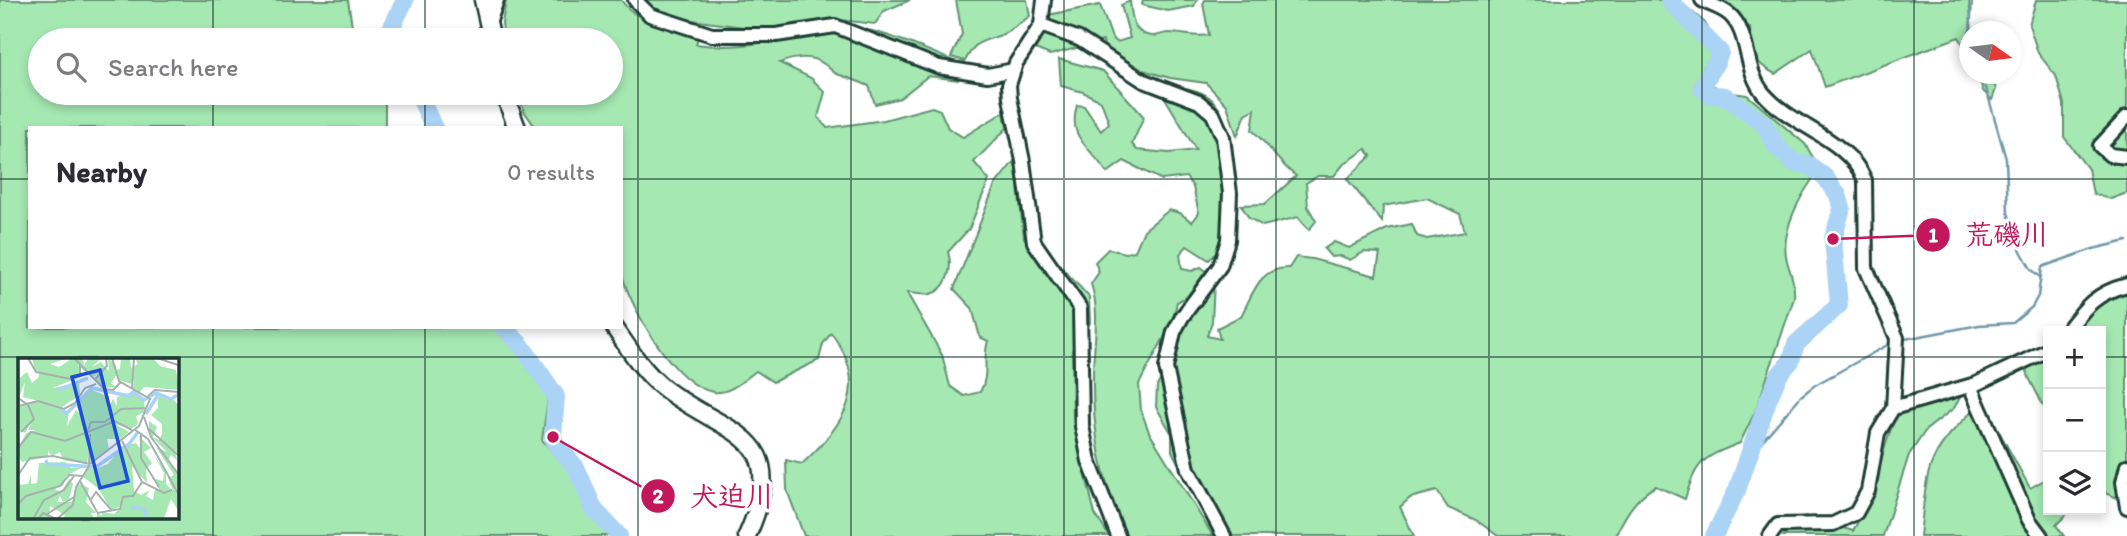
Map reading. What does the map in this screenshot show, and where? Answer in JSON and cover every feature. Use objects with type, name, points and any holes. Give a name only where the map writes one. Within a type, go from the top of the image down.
[{"type":"main road","points":[[483,0],[489,28]]},
{"type":"main road","points":[[508,105],[516,126]]},
{"type":"main road","points":[[615,329],[646,372],[663,388],[721,421],[750,444],[760,467],[763,487],[757,514],[747,536]]},
{"type":"street","points":[[491,28],[497,0]]},
{"type":"street","points":[[635,0],[650,15],[712,35],[776,35],[835,26],[939,67],[988,75],[1014,70]]},
{"type":"street","points":[[1044,0],[1041,25],[1014,70],[1009,85],[1010,98],[1023,162],[1034,242],[1080,308],[1082,426],[1088,461],[1118,536]]},
{"type":"street","points":[[1702,0],[1730,14],[1738,25],[1751,74],[1761,91],[1778,109],[1844,150],[1860,168],[1865,180],[1866,268],[1897,338],[1893,408],[1878,433],[1868,491],[1856,513],[1833,524],[1778,525],[1770,536]]},
{"type":"street","points":[[1041,25],[1079,39],[1144,81],[1199,102],[1213,114],[1223,137],[1230,193],[1228,240],[1220,266],[1178,325],[1166,368],[1188,469],[1224,536]]},
{"type":"street","points":[[2127,117],[2100,146],[2110,155],[2127,157]]},
{"type":"street","points":[[2071,326],[2087,306],[2106,290],[2127,285]]},
{"type":"street","points":[[1893,408],[1969,386],[2043,352]]},
{"type":"street","points":[[1969,386],[2029,520],[2041,536]]},
{"type":"street","points":[[2127,466],[2123,482],[2127,507]]},
{"type":"green space","points":[[0,0],[348,0],[354,28],[28,28],[28,105],[385,105],[385,126],[28,126],[28,329],[505,329],[543,384],[548,399],[542,440],[573,475],[587,510],[611,536],[0,536]]},
{"type":"green space","points":[[506,0],[621,0],[628,9],[656,24],[700,31],[696,44],[738,45],[865,30],[901,40],[970,68],[958,80],[928,76],[900,98],[875,104],[869,86],[835,73],[819,61],[802,58],[780,63],[811,78],[825,92],[818,117],[827,128],[884,120],[932,107],[940,110],[948,128],[963,137],[1004,112],[1007,128],[974,162],[989,180],[969,229],[948,252],[950,264],[945,283],[930,294],[907,293],[942,355],[950,386],[964,396],[980,392],[985,379],[988,341],[980,337],[972,308],[954,289],[995,185],[1015,160],[1024,238],[1054,259],[1089,297],[1090,323],[1072,350],[1073,422],[1095,514],[1109,536],[804,536],[787,490],[786,460],[802,464],[830,435],[848,404],[850,370],[843,352],[831,333],[823,344],[819,360],[773,382],[756,371],[736,386],[719,392],[698,386],[683,375],[643,323],[623,277],[623,126],[535,126],[522,105],[623,105],[623,28],[503,28]]},
{"type":"green space","points":[[636,0],[910,0],[884,11],[875,24],[840,20],[766,30],[662,16]]},
{"type":"green space","points":[[956,0],[1027,0],[1030,16],[1005,33],[980,43],[965,61],[951,57],[962,34]]},
{"type":"green space","points":[[1143,0],[1197,0],[1194,6],[1168,11],[1142,5]]},
{"type":"green space","points":[[1205,0],[1678,0],[1705,23],[1717,47],[1703,69],[1705,81],[1725,92],[1747,95],[1805,144],[1820,169],[1806,189],[1789,225],[1785,249],[1794,298],[1756,410],[1740,443],[1703,462],[1693,476],[1685,499],[1656,486],[1649,490],[1631,508],[1615,536],[1498,536],[1476,520],[1448,508],[1437,491],[1410,498],[1400,507],[1414,536],[1222,536],[1216,508],[1208,489],[1192,464],[1180,467],[1172,451],[1172,434],[1156,407],[1157,386],[1174,355],[1181,328],[1180,308],[1214,282],[1212,322],[1207,336],[1220,339],[1217,328],[1241,316],[1258,283],[1271,272],[1289,268],[1296,257],[1376,276],[1380,253],[1364,252],[1350,260],[1341,256],[1331,257],[1324,249],[1334,242],[1349,248],[1387,229],[1412,224],[1417,236],[1427,239],[1465,232],[1460,214],[1427,198],[1383,206],[1382,222],[1347,179],[1371,156],[1366,149],[1343,165],[1334,176],[1318,176],[1306,183],[1308,207],[1316,221],[1309,230],[1298,217],[1263,226],[1249,218],[1241,205],[1265,204],[1296,176],[1252,130],[1255,109],[1246,114],[1237,136],[1227,105],[1206,83],[1170,78],[1136,68],[1104,46],[1103,41],[1050,55],[1035,49],[1029,54],[1048,15],[1100,5],[1112,38],[1117,42],[1130,38],[1121,5],[1130,1],[1134,24],[1145,35],[1209,35],[1203,4]]},
{"type":"green space","points":[[1722,0],[1969,0],[1971,21],[1959,21],[1959,37],[1825,87],[1812,49],[1775,74],[1761,65],[1752,51],[1750,28]]},
{"type":"green space","points":[[2036,0],[2127,0],[2127,193],[2111,199],[2093,194],[2088,169],[2064,137],[2064,104],[2056,76],[2038,53],[2029,25]]},
{"type":"green space","points":[[1059,59],[1103,71],[1144,117],[1132,144],[1137,150],[1169,153],[1196,150],[1165,98],[1176,86],[1207,96],[1215,103],[1224,127],[1236,207],[1234,231],[1209,260],[1187,246],[1180,254],[1182,269],[1192,271],[1201,267],[1208,273],[1192,294],[1177,302],[1172,323],[1139,384],[1141,410],[1149,432],[1213,536],[1127,536],[1105,478],[1094,417],[1096,307],[1091,284],[1099,272],[1095,262],[1108,249],[1126,253],[1135,251],[1144,230],[1169,210],[1180,213],[1192,222],[1199,213],[1193,187],[1186,177],[1162,180],[1124,161],[1107,173],[1082,142],[1075,126],[1077,105],[1084,106],[1101,131],[1109,123],[1101,101],[1083,92],[1061,86]]},
{"type":"green space","points":[[1981,84],[1994,84],[1996,89],[1992,100],[1983,91]]},
{"type":"green space","points":[[2127,281],[2127,502],[2106,493],[2106,326],[2065,326]]},
{"type":"green space","points":[[2043,343],[2043,405],[2029,378],[2023,357]]},
{"type":"green space","points":[[1969,382],[1954,408],[1926,430],[1909,455],[1883,536],[1783,536],[1787,524],[1805,516],[1853,531],[1864,510],[1895,417],[1913,402]]},
{"type":"green space","points":[[1977,407],[1991,417],[2030,488],[2043,481],[2043,515],[2066,515],[2056,525],[2064,536],[1920,536],[1931,464],[1959,424]]},
{"type":"waterway","points":[[391,28],[405,0]]},
{"type":"waterway","points":[[1669,0],[1720,52],[1702,88],[1709,94],[1725,96],[1764,124],[1777,147],[1794,163],[1809,165],[1825,177],[1838,195],[1842,208],[1833,239],[1839,305],[1796,344],[1791,361],[1779,375],[1737,490],[1714,536]]},
{"type":"waterway","points":[[1971,21],[1972,0]]},
{"type":"waterway","points":[[1985,84],[2006,159],[2008,213],[2021,251],[2031,269],[2040,277]]},
{"type":"waterway","points":[[423,105],[433,126]]},
{"type":"waterway","points":[[1905,339],[1979,325],[2013,323],[2032,307],[2038,296],[2042,267],[2093,249],[2127,241]]},
{"type":"waterway","points":[[505,329],[521,345],[556,396],[553,437],[556,445],[576,467],[594,509],[619,536]]},
{"type":"waterway","points":[[1750,455],[1801,396],[1815,385],[1891,343]]},
{"type":"place","name":"荒磯川","points":[[1833,239]]},
{"type":"place","name":"犬迫川","points":[[553,437]]}]
